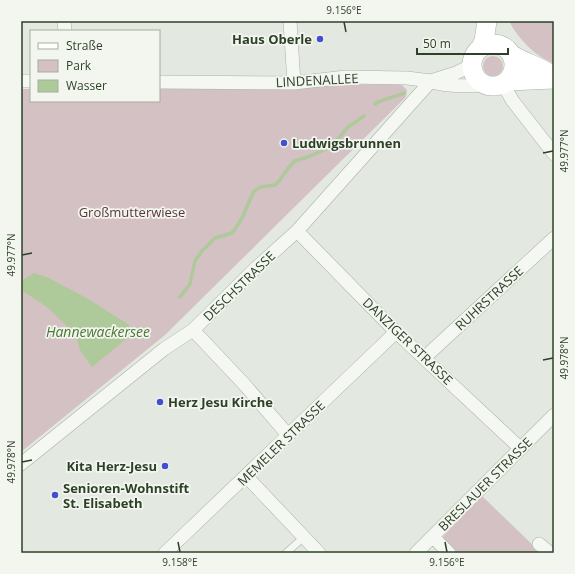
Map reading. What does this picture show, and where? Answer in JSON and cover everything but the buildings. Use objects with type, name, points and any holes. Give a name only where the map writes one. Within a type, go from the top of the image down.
[{"type":"main road","points":[[487,21],[484,41],[473,59],[472,65],[473,72],[480,82],[499,84],[554,78]]},
{"type":"main road","points":[[494,21],[507,50],[514,61],[514,67],[510,78],[499,84]]},
{"type":"main road","points":[[480,48],[491,44],[507,50],[519,60],[549,73],[554,78]]},
{"type":"street","points":[[290,21],[294,83]]},
{"type":"street","name":"LINDENALLEE","points":[[160,82],[294,83],[346,77],[407,78],[431,81],[456,73],[472,65]]},
{"type":"street","points":[[431,81],[456,86],[499,84],[554,154]]},
{"type":"street","name":"DESCHSTRASSE","points":[[21,464],[164,349],[193,330],[297,231],[431,81]]},
{"type":"street","name":"DANZIGER STRASSE","points":[[297,231],[396,332],[521,449]]},
{"type":"street","name":"RUHRSTRASSE","points":[[424,358],[554,238]]},
{"type":"street","points":[[193,330],[244,384],[288,435]]},
{"type":"street","name":"MEMELER STRASSE","points":[[165,553],[396,332]]},
{"type":"street","name":"BRESLAUER STRASSE","points":[[416,553],[554,416]]},
{"type":"street","points":[[246,476],[319,553]]},
{"type":"street","points":[[433,537],[449,553]]},
{"type":"street","points":[[539,544],[550,553]]},
{"type":"lane","points":[[286,553],[304,537]]},
{"type":"green space","points":[[509,21],[554,21],[554,64],[540,56],[522,41]]},
{"type":"green space","points":[[493,56],[500,59],[503,66],[500,73],[493,76],[486,73],[483,66],[486,59]]},
{"type":"green space","name":"Großmutterwiese","points":[[401,84],[407,90],[406,97],[165,335],[21,452],[21,89],[30,89],[30,102],[160,102],[160,87]]},
{"type":"green space","points":[[482,496],[541,553],[458,553],[443,537]]},
{"type":"water","name":"Hannewackersee","points":[[34,273],[49,278],[90,300],[129,325],[131,335],[92,367],[80,350],[76,335],[47,307],[23,291],[21,281]]},
{"type":"waterway","points":[[375,104],[382,100],[404,93]]},
{"type":"waterway","points":[[180,297],[190,284],[195,261],[202,251],[215,238],[232,233],[242,218],[254,191],[261,187],[275,185],[295,161],[326,149],[338,139],[347,128],[364,116]]},
{"type":"place","name":"Haus Oberle","points":[[320,39]]},
{"type":"place","name":"Ludwigsbrunnen","points":[[284,143]]},
{"type":"place","name":"Herz Jesu Kirche","points":[[160,402]]},
{"type":"place","name":"Kita Herz-Jesu","points":[[165,466]]},
{"type":"place","name":"Senioren-Wohnstift St. Elisabeth","points":[[55,495]]}]
